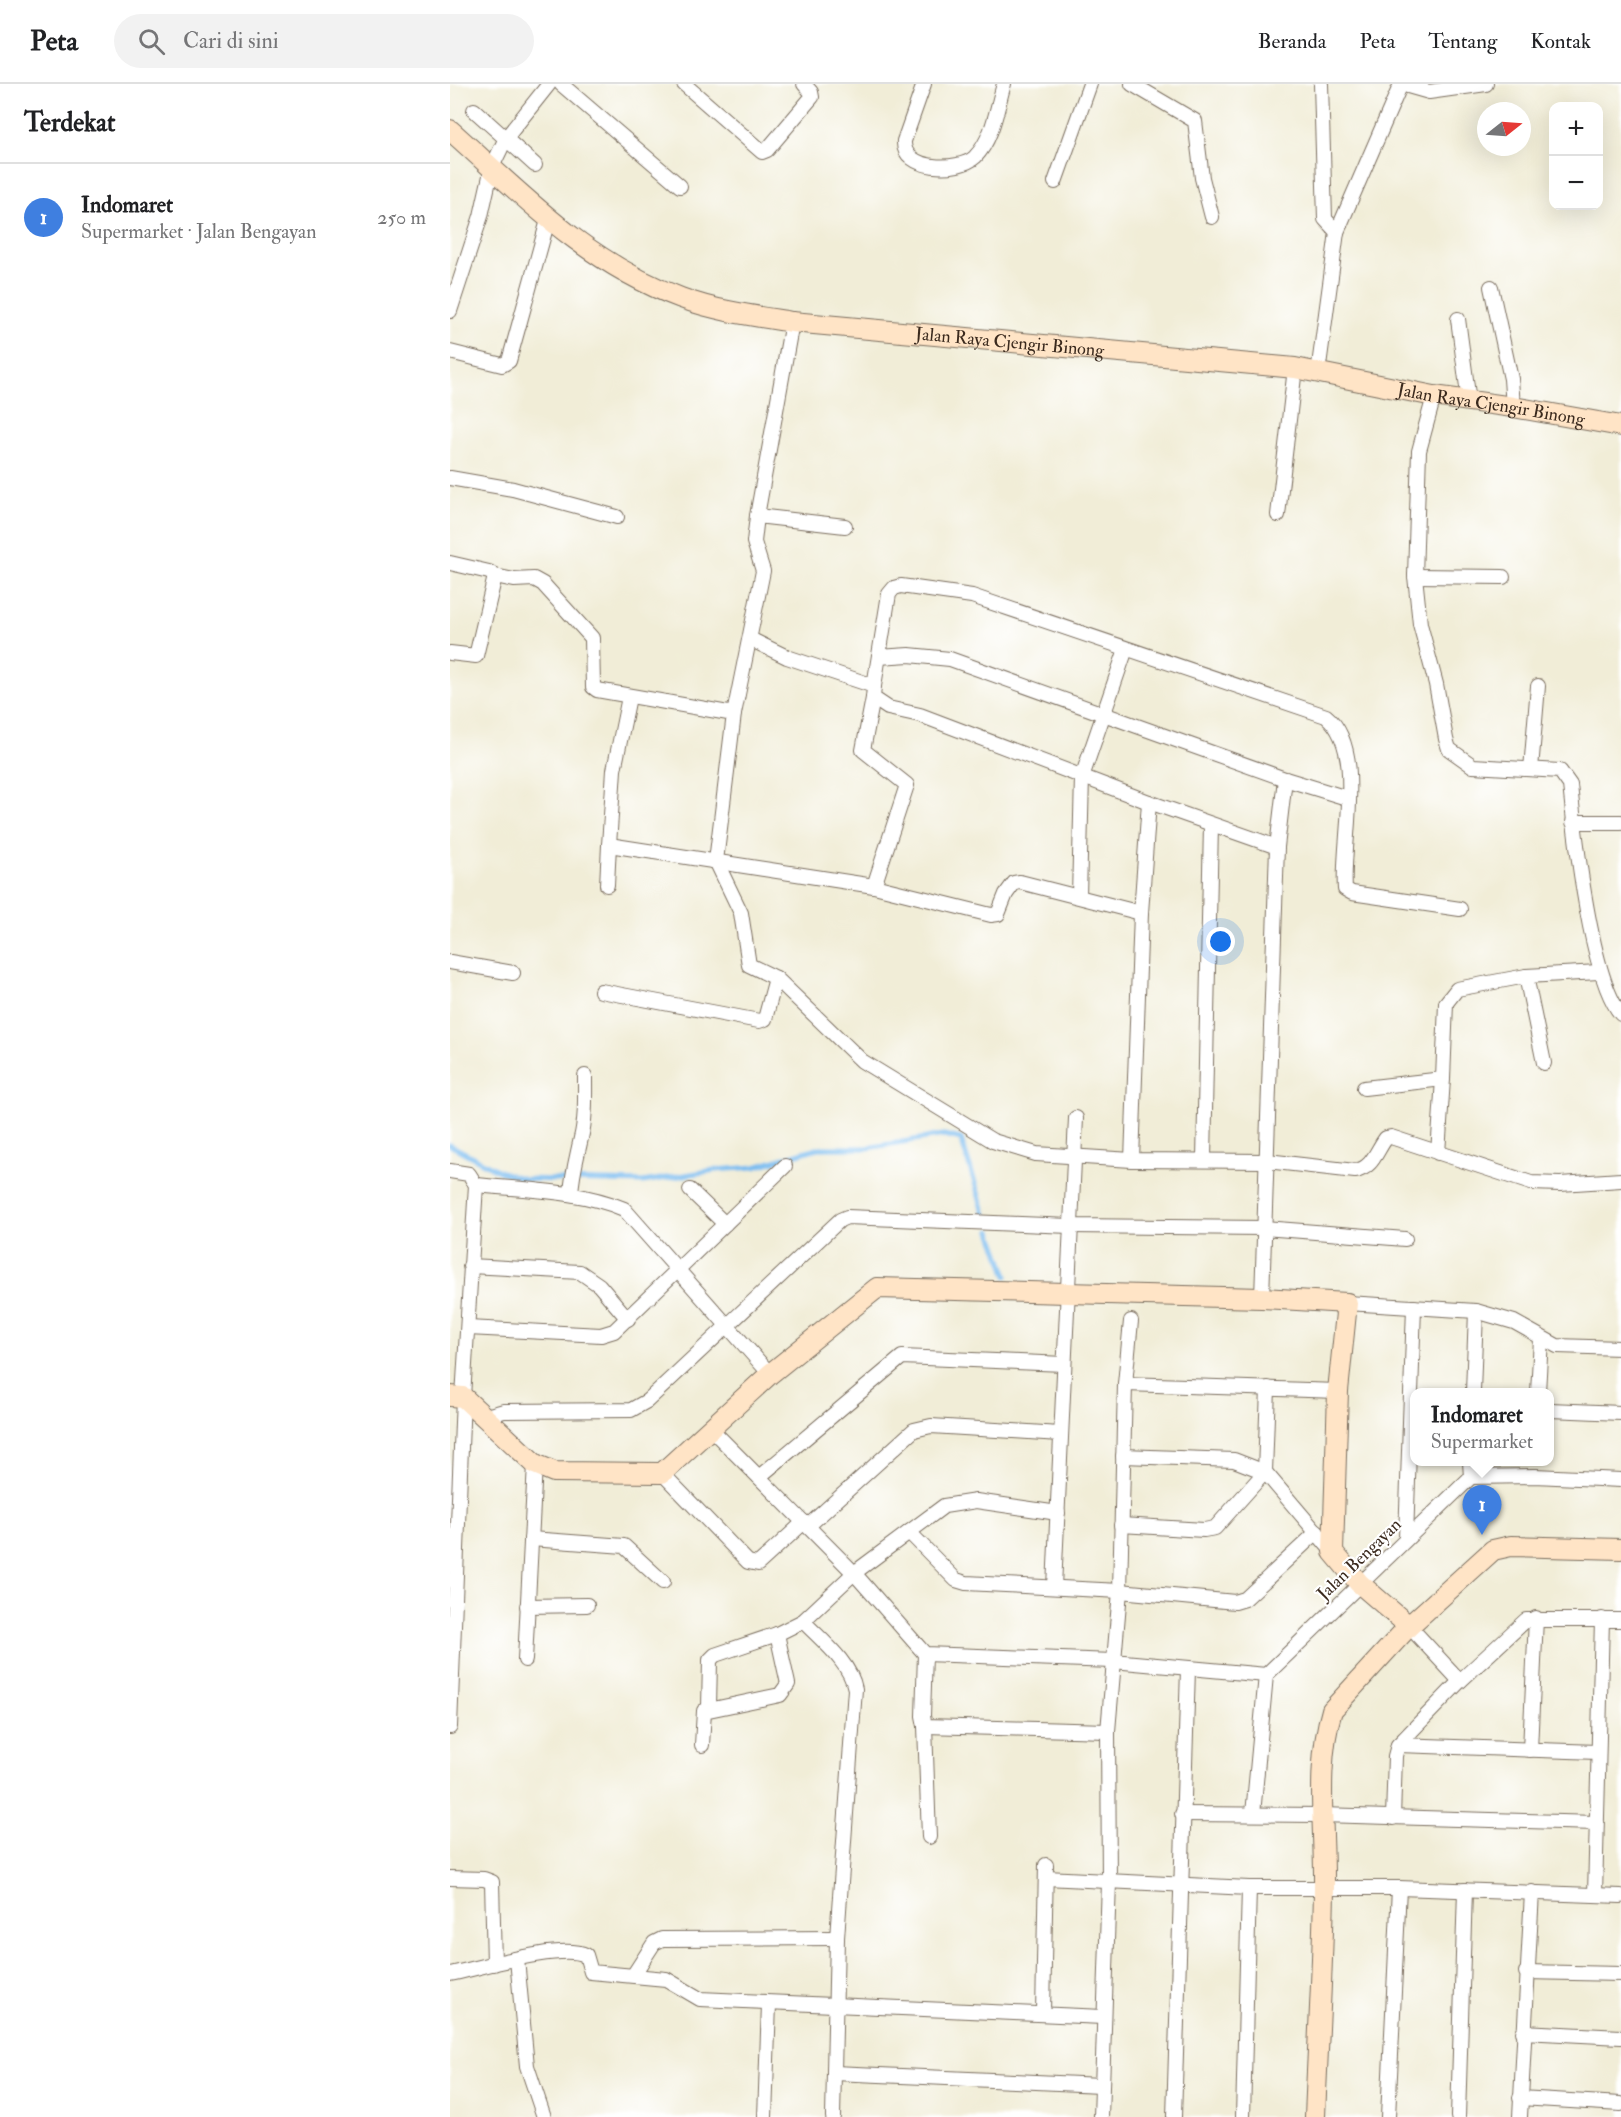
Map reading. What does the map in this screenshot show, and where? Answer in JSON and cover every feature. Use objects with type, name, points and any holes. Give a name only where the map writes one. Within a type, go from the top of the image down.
[{"type":"street","points":[[450,311],[481,216],[492,167],[506,138],[549,84]]},
{"type":"street","points":[[561,84],[680,186]]},
{"type":"street","points":[[684,84],[762,152],[767,150],[812,97],[804,84]]},
{"type":"street","points":[[924,84],[903,149],[907,157],[916,163],[953,166],[973,159],[982,148],[1005,84]]},
{"type":"street","points":[[1055,182],[1090,84]]},
{"type":"street","points":[[1132,84],[1195,121],[1202,178],[1212,217]]},
{"type":"street","points":[[1321,84],[1325,219],[1337,232]]},
{"type":"street","points":[[1318,373],[1337,232],[1401,84],[1429,92],[1486,84]]},
{"type":"street","points":[[474,110],[535,165]]},
{"type":"street","name":"Jalan Raya Cjengir Binong","points":[[450,130],[548,220],[585,249],[681,298],[727,310],[792,322],[1295,368],[1434,396],[1513,406],[1621,426]]},
{"type":"street","points":[[450,352],[502,365],[509,361],[548,220]]},
{"type":"street","points":[[1491,287],[1511,380],[1513,406]]},
{"type":"street","points":[[1458,319],[1469,402]]},
{"type":"street","points":[[792,322],[757,516],[754,542],[763,571],[734,714],[716,861],[741,913],[748,965],[776,978],[862,1061],[993,1141],[1036,1154],[1132,1160],[1267,1161],[1364,1169],[1371,1164],[1386,1138],[1391,1137],[1531,1183],[1560,1184],[1621,1180]]},
{"type":"street","points":[[1278,515],[1295,368]]},
{"type":"street","points":[[1434,396],[1419,451],[1415,576],[1420,624],[1436,684],[1449,749],[1473,766],[1560,771],[1565,777],[1569,785],[1599,972],[1613,1005],[1621,1014]]},
{"type":"street","points":[[450,478],[513,489],[617,517]]},
{"type":"street","points":[[757,516],[845,526]]},
{"type":"street","points":[[450,562],[489,572],[495,576],[514,580],[534,579],[543,584],[592,638],[593,687],[629,697],[734,714]]},
{"type":"street","points":[[450,653],[476,656],[495,576]]},
{"type":"street","points":[[1415,576],[1503,577]]},
{"type":"street","points":[[874,886],[908,785],[863,750],[889,594],[894,588],[902,586],[972,596],[1326,716],[1340,733],[1350,772],[1347,798],[1345,889],[1352,893],[1460,909]]},
{"type":"street","points":[[750,639],[787,657],[874,692],[888,708],[920,715],[1211,825],[1277,847]]},
{"type":"street","points":[[1079,896],[1082,777],[1102,713],[1126,649]]},
{"type":"street","points":[[879,657],[909,655],[950,658],[1285,779],[1347,798]]},
{"type":"street","points":[[1531,769],[1538,686]]},
{"type":"street","points":[[607,885],[614,770],[629,697]]},
{"type":"street","points":[[1262,1298],[1277,847],[1285,779]]},
{"type":"street","points":[[1132,1160],[1141,913],[1149,802]]},
{"type":"street","points":[[1574,822],[1621,822]]},
{"type":"street","points":[[1204,1160],[1211,825]]},
{"type":"street","points":[[609,845],[874,886],[991,915],[998,914],[1002,909],[1006,894],[1014,883],[1033,883],[1141,913]]},
{"type":"street","points":[[450,962],[513,973]]},
{"type":"street","points":[[1438,1154],[1446,1003],[1457,989],[1526,976],[1599,972]]},
{"type":"street","points":[[1526,976],[1544,1064]]},
{"type":"street","points":[[601,991],[759,1022],[765,1018],[776,978]]},
{"type":"street","points":[[571,1191],[572,1173],[581,1137],[585,1107],[585,1076]]},
{"type":"street","points":[[1364,1088],[1443,1079]]},
{"type":"street","points":[[1054,1587],[1076,1118]]},
{"type":"street","points":[[468,1328],[601,1335],[614,1331],[785,1166]]},
{"type":"street","points":[[450,1171],[470,1174],[476,1185],[468,1328],[457,1396],[450,1727]]},
{"type":"street","points":[[476,1185],[571,1191],[601,1199],[624,1209],[770,1374]]},
{"type":"street","points":[[690,1190],[725,1224]]},
{"type":"street","points":[[486,1416],[504,1411],[631,1410],[647,1401],[840,1220],[847,1217],[1070,1226],[1264,1228],[1405,1239]]},
{"type":"street","points":[[470,1266],[580,1272],[599,1285],[628,1319]]},
{"type":"street","points":[[457,1396],[486,1416],[535,1464],[554,1472],[662,1473],[770,1374],[877,1288],[1262,1298],[1476,1311],[1514,1322],[1557,1346],[1621,1348]]},
{"type":"street","points":[[1333,1552],[1338,1391],[1347,1303]]},
{"type":"street","points":[[1411,1388],[1414,1307]]},
{"type":"street","points":[[1473,1388],[1476,1311]]},
{"type":"street","points":[[1101,2117],[1109,1882],[1108,1731],[1120,1591],[1125,1384],[1131,1321]]},
{"type":"street","points":[[1538,1388],[1541,1339]]},
{"type":"street","points":[[759,1477],[902,1357],[1064,1364]]},
{"type":"street","points":[[1125,1384],[1338,1391]]},
{"type":"street","points":[[1121,1525],[1204,1530],[1215,1528],[1265,1472],[1268,1388]]},
{"type":"street","points":[[1554,1410],[1621,1413]]},
{"type":"street","points":[[1406,1538],[1410,1422]]},
{"type":"street","points":[[662,1473],[748,1562],[758,1564],[914,1430],[931,1425],[1060,1434]]},
{"type":"street","points":[[711,1429],[854,1573],[925,1654],[922,1716],[926,1726],[929,1837]]},
{"type":"street","points":[[1123,1456],[1234,1460],[1265,1472],[1359,1583],[1409,1626],[1460,1681]]},
{"type":"street","points":[[525,1660],[535,1464]]},
{"type":"street","points":[[1470,1466],[1471,1477],[1535,1469],[1621,1480]]},
{"type":"street","name":"Jalan Bengayan","points":[[1266,1675],[1471,1477]]},
{"type":"street","points":[[709,1708],[710,1660],[715,1655],[777,1634],[803,1621],[854,1573],[944,1506],[976,1501],[1058,1513]]},
{"type":"street","points":[[909,1532],[956,1580],[980,1585],[1120,1591],[1240,1602],[1317,1532]]},
{"type":"street","points":[[531,1539],[624,1546],[663,1582]]},
{"type":"street","points":[[1315,2117],[1324,1886],[1322,1815],[1327,1728],[1332,1710],[1409,1626],[1493,1550],[1502,1546],[1621,1549]]},
{"type":"street","points":[[527,1606],[587,1605]]},
{"type":"street","points":[[1530,1750],[1536,1618]]},
{"type":"street","points":[[1393,1818],[1395,1756],[1398,1745],[1518,1626],[1526,1620],[1536,1618],[1621,1620]]},
{"type":"street","points":[[1595,1895],[1602,1619]]},
{"type":"street","points":[[803,1621],[847,1668],[853,1677],[855,1689],[837,1938],[833,2117]]},
{"type":"street","points":[[702,1745],[703,1714],[709,1708],[780,1695],[785,1691],[788,1684],[777,1634]]},
{"type":"street","points":[[925,1654],[1113,1661],[1266,1675],[1253,1814]]},
{"type":"street","points":[[1174,2117],[1179,1884],[1188,1669]]},
{"type":"street","points":[[926,1726],[1108,1731]]},
{"type":"street","points":[[1398,1745],[1598,1752]]},
{"type":"street","points":[[1182,1814],[1322,1815],[1596,1823]]},
{"type":"street","points":[[1043,2012],[1046,1871],[1109,1882],[1249,1888],[1324,1886],[1621,1896]]},
{"type":"street","points":[[450,1878],[484,1879],[492,1882],[494,1964]]},
{"type":"street","points":[[1243,2117],[1249,1888]]},
{"type":"street","points":[[1388,2117],[1399,1888]]},
{"type":"street","points":[[1458,2117],[1465,1890]]},
{"type":"street","points":[[1520,2117],[1532,1892]]},
{"type":"street","points":[[634,1974],[654,1943],[662,1939],[837,1938]]},
{"type":"street","points":[[450,1974],[517,1959],[574,1951],[586,1955],[591,1972],[634,1974],[666,1979],[700,1999],[769,2004],[1043,2012],[1103,2017]]},
{"type":"street","points":[[517,1959],[528,2066],[544,2117]]},
{"type":"street","points":[[1526,1972],[1621,1974]]},
{"type":"street","points":[[765,2117],[769,2004]]},
{"type":"street","points":[[1523,2032],[1621,2037]]},
{"type":"street","points":[[834,2073],[1101,2085]]},
{"type":"street","points":[[1520,2098],[1621,2103]]},
{"type":"waterway","points":[[450,1145],[501,1172],[524,1179],[643,1182],[715,1170],[755,1167],[817,1148],[867,1148],[944,1135],[961,1139],[986,1218]]},
{"type":"waterway","points":[[991,1231],[1007,1276]]},
{"type":"place","name":"Indomaret","points":[[1482,1535]]}]
